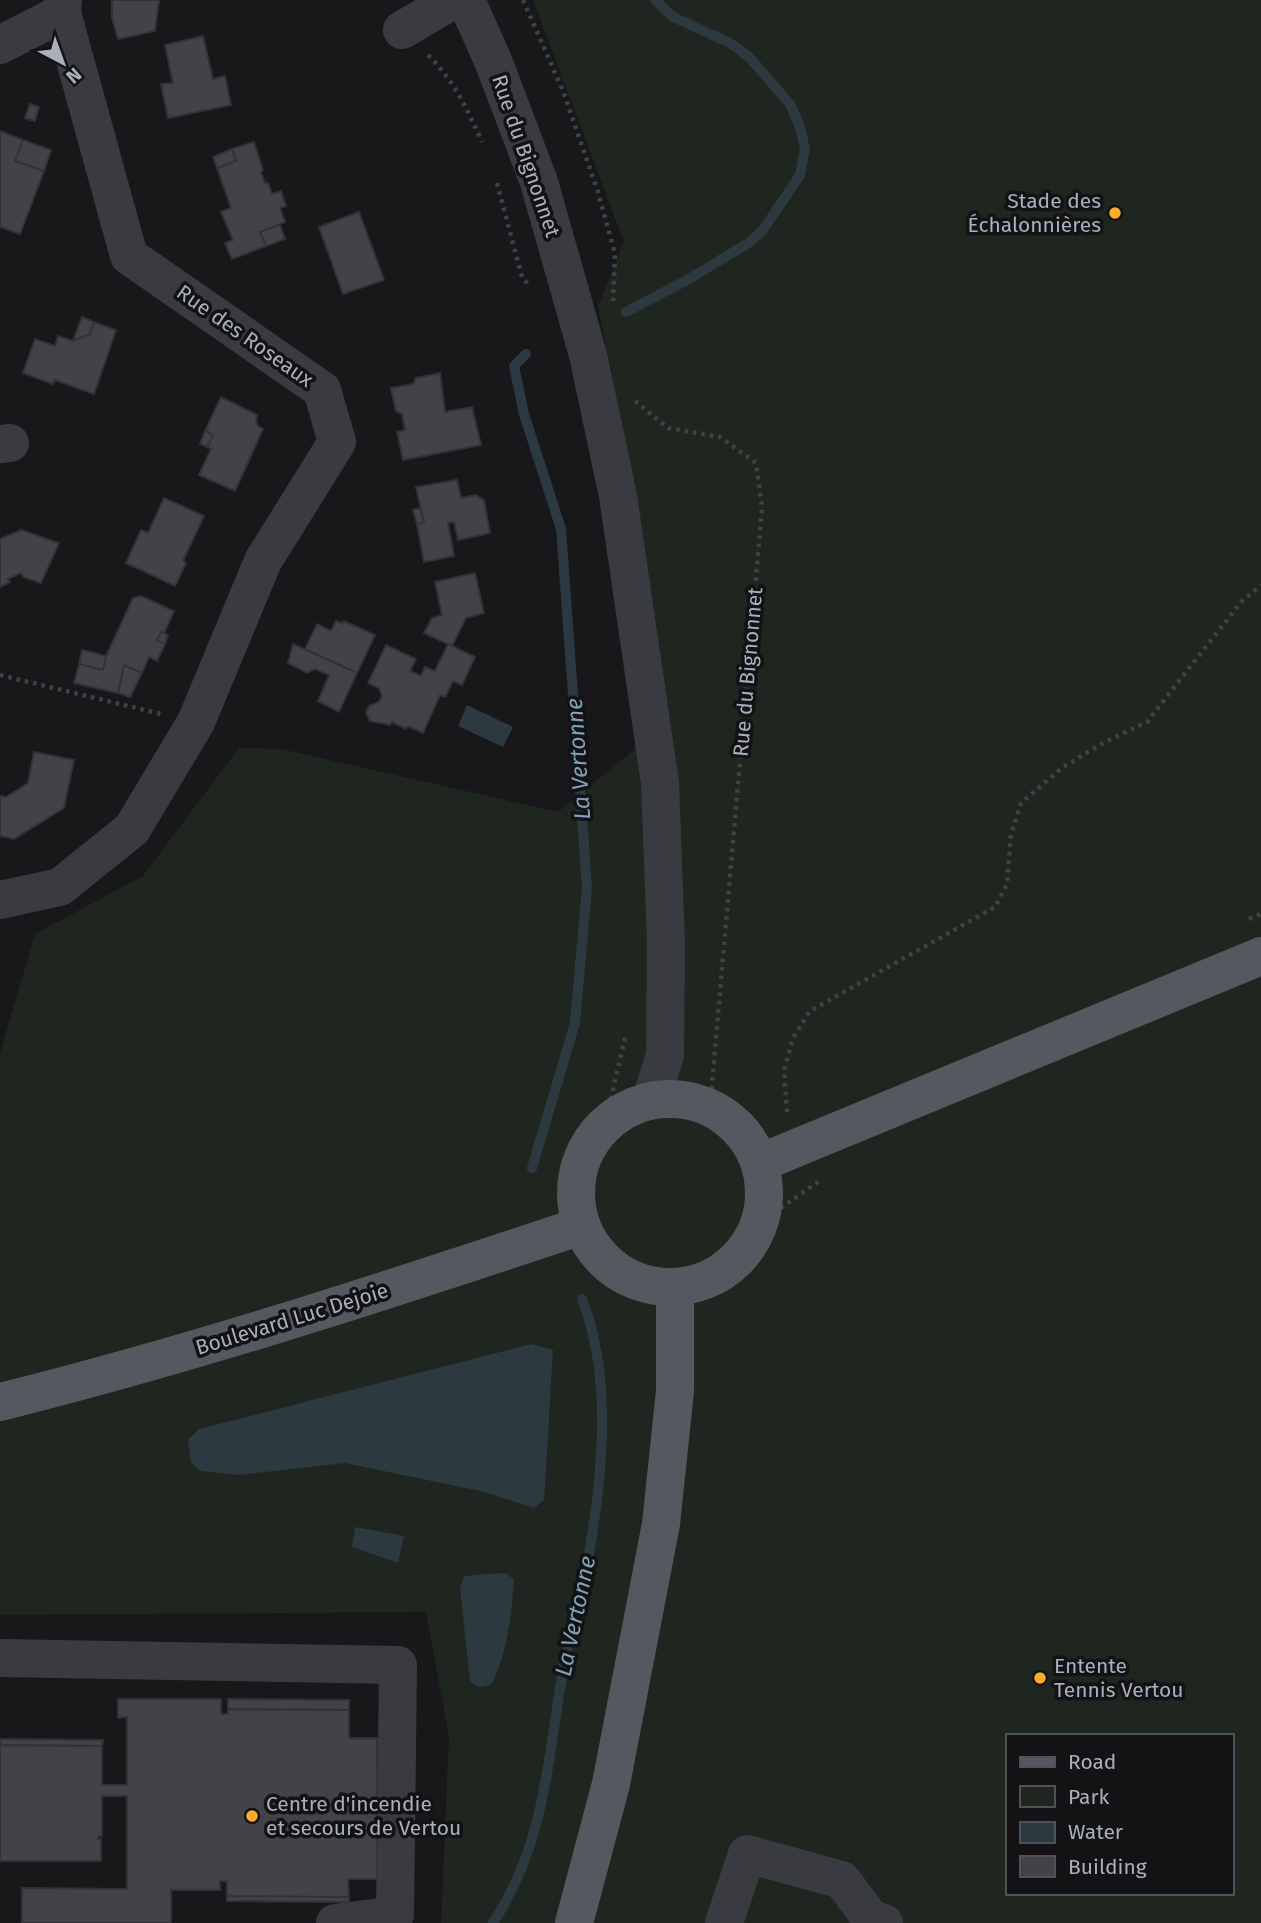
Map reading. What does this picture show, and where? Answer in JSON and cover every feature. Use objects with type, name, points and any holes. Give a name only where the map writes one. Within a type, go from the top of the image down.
[{"type":"main road","points":[[760,1163],[1261,956]]},
{"type":"main road","points":[[681,1099],[710,1107],[743,1133],[760,1163],[765,1193],[760,1223],[750,1243],[736,1261],[718,1275],[698,1284],[675,1288],[649,1286],[625,1277],[604,1262],[590,1245],[576,1208],[575,1190],[579,1165],[590,1143],[605,1124],[627,1109],[651,1100],[681,1099]]},
{"type":"main road","name":"Boulevard Luc Dejoie","points":[[0,1402],[103,1377],[300,1319],[581,1226]]},
{"type":"main road","points":[[574,1923],[611,1784],[661,1524],[675,1391],[675,1288]]},
{"type":"street","points":[[402,30],[453,0]]},
{"type":"street","name":"Rue du Bignonnet","points":[[466,0],[494,62],[539,182],[588,355],[618,496],[660,783],[666,943],[665,1055],[651,1100]]},
{"type":"street","points":[[0,45],[63,6]]},
{"type":"street","name":"Rue des Roseaux","points":[[0,900],[60,887],[132,830],[196,722],[263,561],[337,442],[322,390],[129,256],[63,6]]},
{"type":"street","points":[[0,1658],[398,1665],[395,1915],[335,1923]]},
{"type":"street","points":[[724,1923],[747,1854],[842,1880],[871,1919],[884,1923]]},
{"type":"path","points":[[523,0],[563,91],[597,192],[615,254],[612,304]]},
{"type":"path","name":"Rue du Bignonnet","points":[[402,30],[443,69],[461,96],[483,144]]},
{"type":"path","name":"Rue du Bignonnet","points":[[497,180],[522,277],[529,285]]},
{"type":"path","name":"Rue du Bignonnet","points":[[631,388],[635,401],[668,428],[720,437],[756,463],[762,508],[710,1107]]},
{"type":"path","points":[[788,1112],[783,1071],[793,1038],[810,1011],[995,906],[1007,884],[1011,834],[1021,803],[1063,766],[1147,722],[1241,602],[1261,584]]},
{"type":"path","points":[[0,676],[196,722]]},
{"type":"path","points":[[605,1124],[627,1030]]},
{"type":"green space","points":[[533,0],[1261,0],[1261,1923],[441,1923],[449,1737],[426,1612],[0,1615],[0,1053],[35,934],[143,876],[239,748],[281,749],[558,812],[665,725],[635,490],[598,306],[624,242]]},
{"type":"water","points":[[467,705],[513,727],[503,747],[458,726]]},
{"type":"water","points":[[532,1344],[553,1350],[544,1500],[534,1508],[485,1492],[345,1463],[239,1475],[201,1471],[191,1463],[188,1440],[199,1429]]},
{"type":"water","points":[[355,1527],[404,1536],[398,1563],[352,1547]]},
{"type":"water","points":[[504,1573],[514,1579],[505,1647],[491,1685],[478,1687],[470,1681],[460,1588],[464,1576]]},
{"type":"building","points":[[112,0],[159,0],[155,31],[118,39],[112,18]]},
{"type":"building","points":[[203,36],[213,79],[225,76],[231,105],[168,118],[161,84],[173,83],[165,45]]},
{"type":"building","points":[[30,104],[39,107],[35,121],[25,118]]},
{"type":"building","points":[[0,131],[23,140],[15,161],[44,171],[20,234],[0,227]]},
{"type":"building","points":[[23,140],[51,150],[44,171],[15,161]]},
{"type":"building","points":[[254,142],[265,183],[268,183],[272,194],[281,191],[286,206],[280,208],[285,222],[260,232],[266,246],[232,259],[225,243],[233,240],[221,212],[231,208],[217,168],[236,161],[232,149]]},
{"type":"building","points":[[232,149],[236,161],[217,168],[213,157]]},
{"type":"building","points":[[359,212],[384,280],[343,294],[319,227]]},
{"type":"building","points":[[280,225],[285,239],[266,246],[260,232]]},
{"type":"building","points":[[82,317],[94,322],[90,334],[73,341]]},
{"type":"building","points":[[94,322],[116,330],[94,394],[55,380],[53,384],[23,373],[35,339],[55,346],[58,336],[73,341],[90,334]]},
{"type":"building","points":[[440,373],[445,412],[472,407],[481,445],[403,460],[397,432],[405,430],[402,414],[396,411],[391,388],[413,384],[416,378]]},
{"type":"building","points":[[221,397],[257,415],[258,426],[263,429],[235,491],[199,475],[211,449],[207,447],[213,435],[205,431]]},
{"type":"building","points":[[205,431],[213,435],[207,447],[200,444]]},
{"type":"building","points":[[457,480],[461,498],[476,495],[484,500],[490,533],[458,540],[454,522],[448,523],[454,556],[424,562],[417,524],[424,522],[416,487]]},
{"type":"building","points":[[164,498],[204,516],[183,561],[186,563],[175,586],[126,563],[141,530],[148,533]]},
{"type":"building","points":[[420,508],[424,522],[417,524],[413,510]]},
{"type":"building","points":[[21,530],[59,543],[41,583],[23,577],[21,573],[8,579],[10,582],[0,587],[0,539]]},
{"type":"building","points":[[475,573],[484,613],[466,618],[452,646],[424,633],[432,618],[442,615],[435,582]]},
{"type":"building","points":[[141,596],[174,611],[164,633],[161,632],[157,640],[165,644],[157,661],[149,657],[142,673],[124,665],[118,693],[74,683],[79,664],[103,670],[106,656],[133,598]]},
{"type":"building","points":[[336,621],[343,624],[344,621],[375,635],[357,673],[305,649],[317,624],[331,631]]},
{"type":"building","points":[[161,632],[168,635],[165,644],[157,640]]},
{"type":"building","points":[[293,644],[357,673],[339,712],[318,701],[329,675],[315,669],[307,673],[288,663]]},
{"type":"building","points":[[448,644],[475,657],[462,685],[453,681],[445,697],[440,695],[423,733],[392,722],[390,725],[370,721],[366,713],[369,706],[379,702],[382,696],[379,688],[368,683],[386,645],[416,659],[410,671],[421,676],[425,667],[435,671]]},
{"type":"building","points":[[82,650],[106,656],[103,670],[79,664]]},
{"type":"building","points":[[124,665],[142,673],[130,697],[118,693]]},
{"type":"building","points":[[34,752],[74,760],[64,808],[14,839],[0,836],[0,796],[6,797],[28,783]]},
{"type":"building","name":"Centre d'incendie et secours de Vertou","points":[[118,1699],[221,1699],[221,1714],[228,1714],[228,1709],[349,1710],[349,1738],[377,1738],[377,1879],[348,1879],[349,1897],[227,1896],[227,1881],[220,1881],[220,1890],[171,1890],[171,1923],[22,1923],[22,1888],[127,1889],[127,1796],[102,1796],[102,1836],[98,1839],[101,1839],[101,1861],[0,1861],[0,1745],[102,1746],[102,1785],[127,1785],[127,1717],[118,1718]]},
{"type":"building","points":[[228,1699],[349,1700],[349,1710],[228,1709]]},
{"type":"building","points":[[0,1739],[103,1740],[102,1746],[0,1745]]},
{"type":"building","points":[[227,1896],[349,1897],[349,1902],[227,1901]]},
{"type":"waterway","name":"La Vertonne","points":[[626,312],[689,279],[750,242],[763,230],[800,175],[805,149],[800,127],[790,104],[749,57],[730,43],[673,17],[655,0]]},
{"type":"waterway","name":"La Vertonne","points":[[526,354],[514,366],[524,414],[561,529],[587,887],[575,1023],[532,1168]]},
{"type":"waterway","name":"La Vertonne","points":[[493,1923],[525,1860],[535,1828],[596,1509],[602,1401],[599,1366],[582,1299]]},
{"type":"place","name":"Stade des Échalonnières","points":[[1115,213]]},
{"type":"place","name":"Entente Tennis Vertou","points":[[1040,1678]]},
{"type":"place","name":"Centre d'incendie et secours de Vertou","points":[[252,1816]]}]
